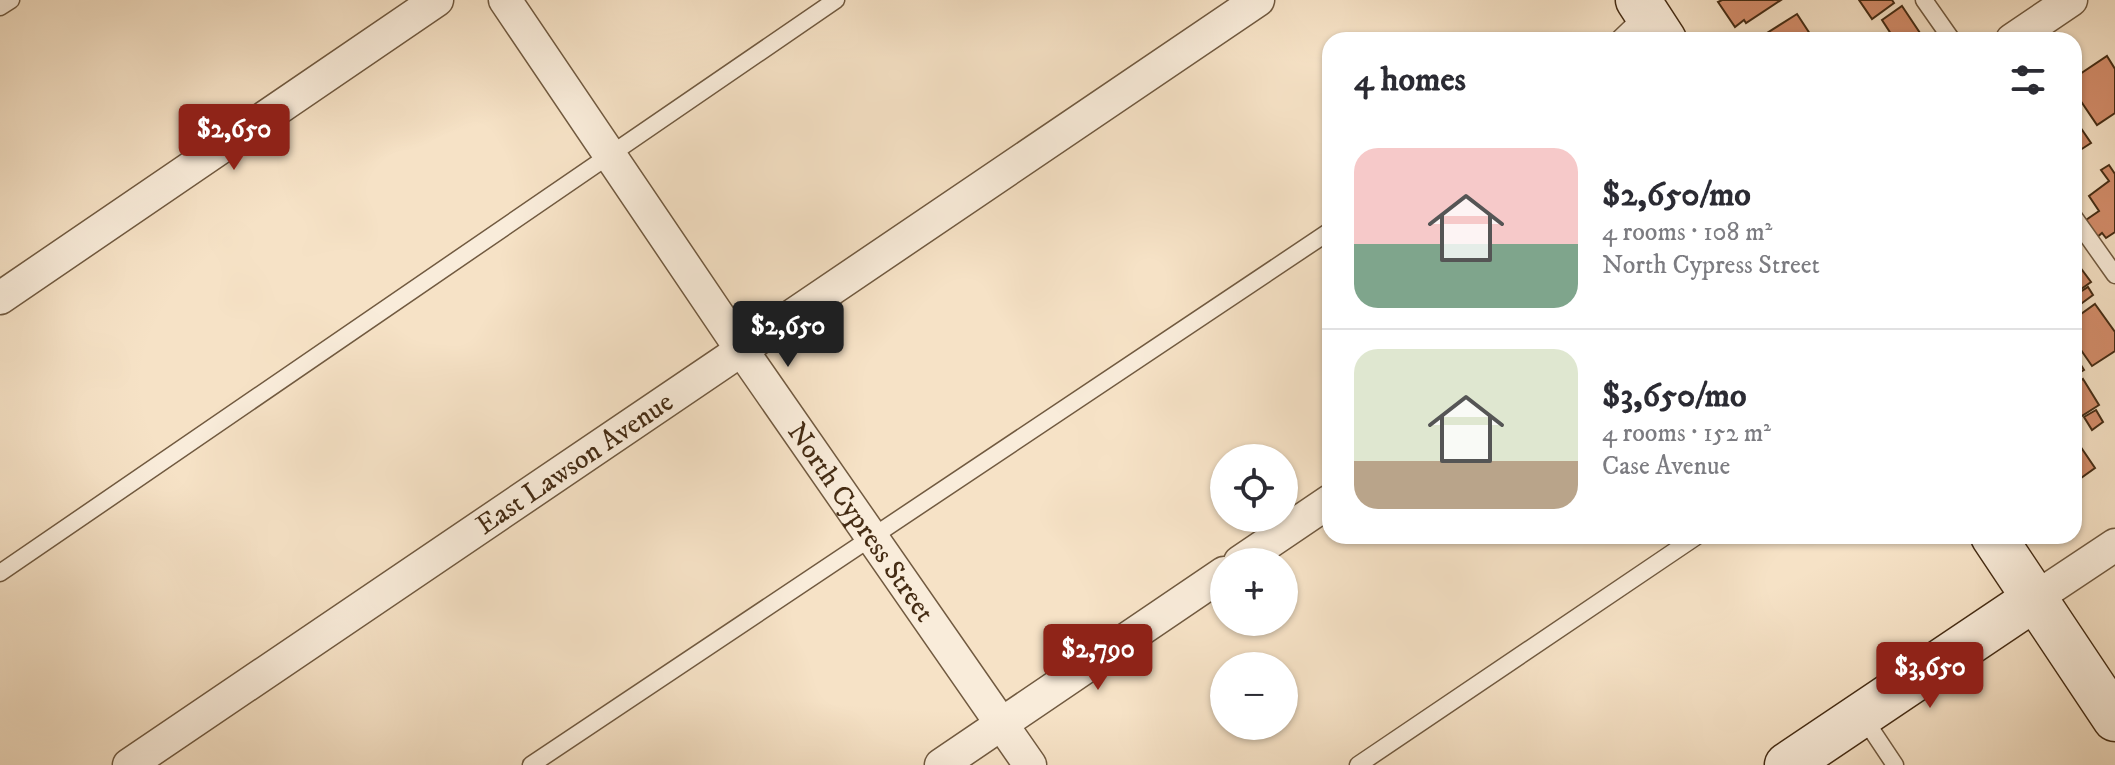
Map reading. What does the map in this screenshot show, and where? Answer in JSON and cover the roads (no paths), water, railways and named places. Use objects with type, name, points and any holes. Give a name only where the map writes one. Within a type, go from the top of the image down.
[{"type":"street","points":[[0,298],[437,0]]},
{"type":"street","name":"North Cypress Street","points":[[505,0],[741,349],[1030,765]]},
{"type":"street","name":"East Lawson Avenue","points":[[129,765],[1258,0]]},
{"type":"street","points":[[2024,32],[2071,0]]},
{"type":"street","points":[[1261,548],[1322,506]]},
{"type":"street","points":[[1998,544],[2115,719]]},
{"type":"street","points":[[1787,765],[2115,545]]},
{"type":"street","points":[[941,765],[1210,582]]},
{"type":"lane","points":[[0,7],[11,0]]},
{"type":"lane","points":[[0,573],[836,0]]},
{"type":"lane","points":[[1924,0],[1946,32]]},
{"type":"lane","points":[[2082,227],[2112,264]]},
{"type":"lane","points":[[531,765],[1322,236]]},
{"type":"lane","points":[[1358,765],[1685,544]]},
{"type":"lane","points":[[1862,715],[1895,765]]}]
